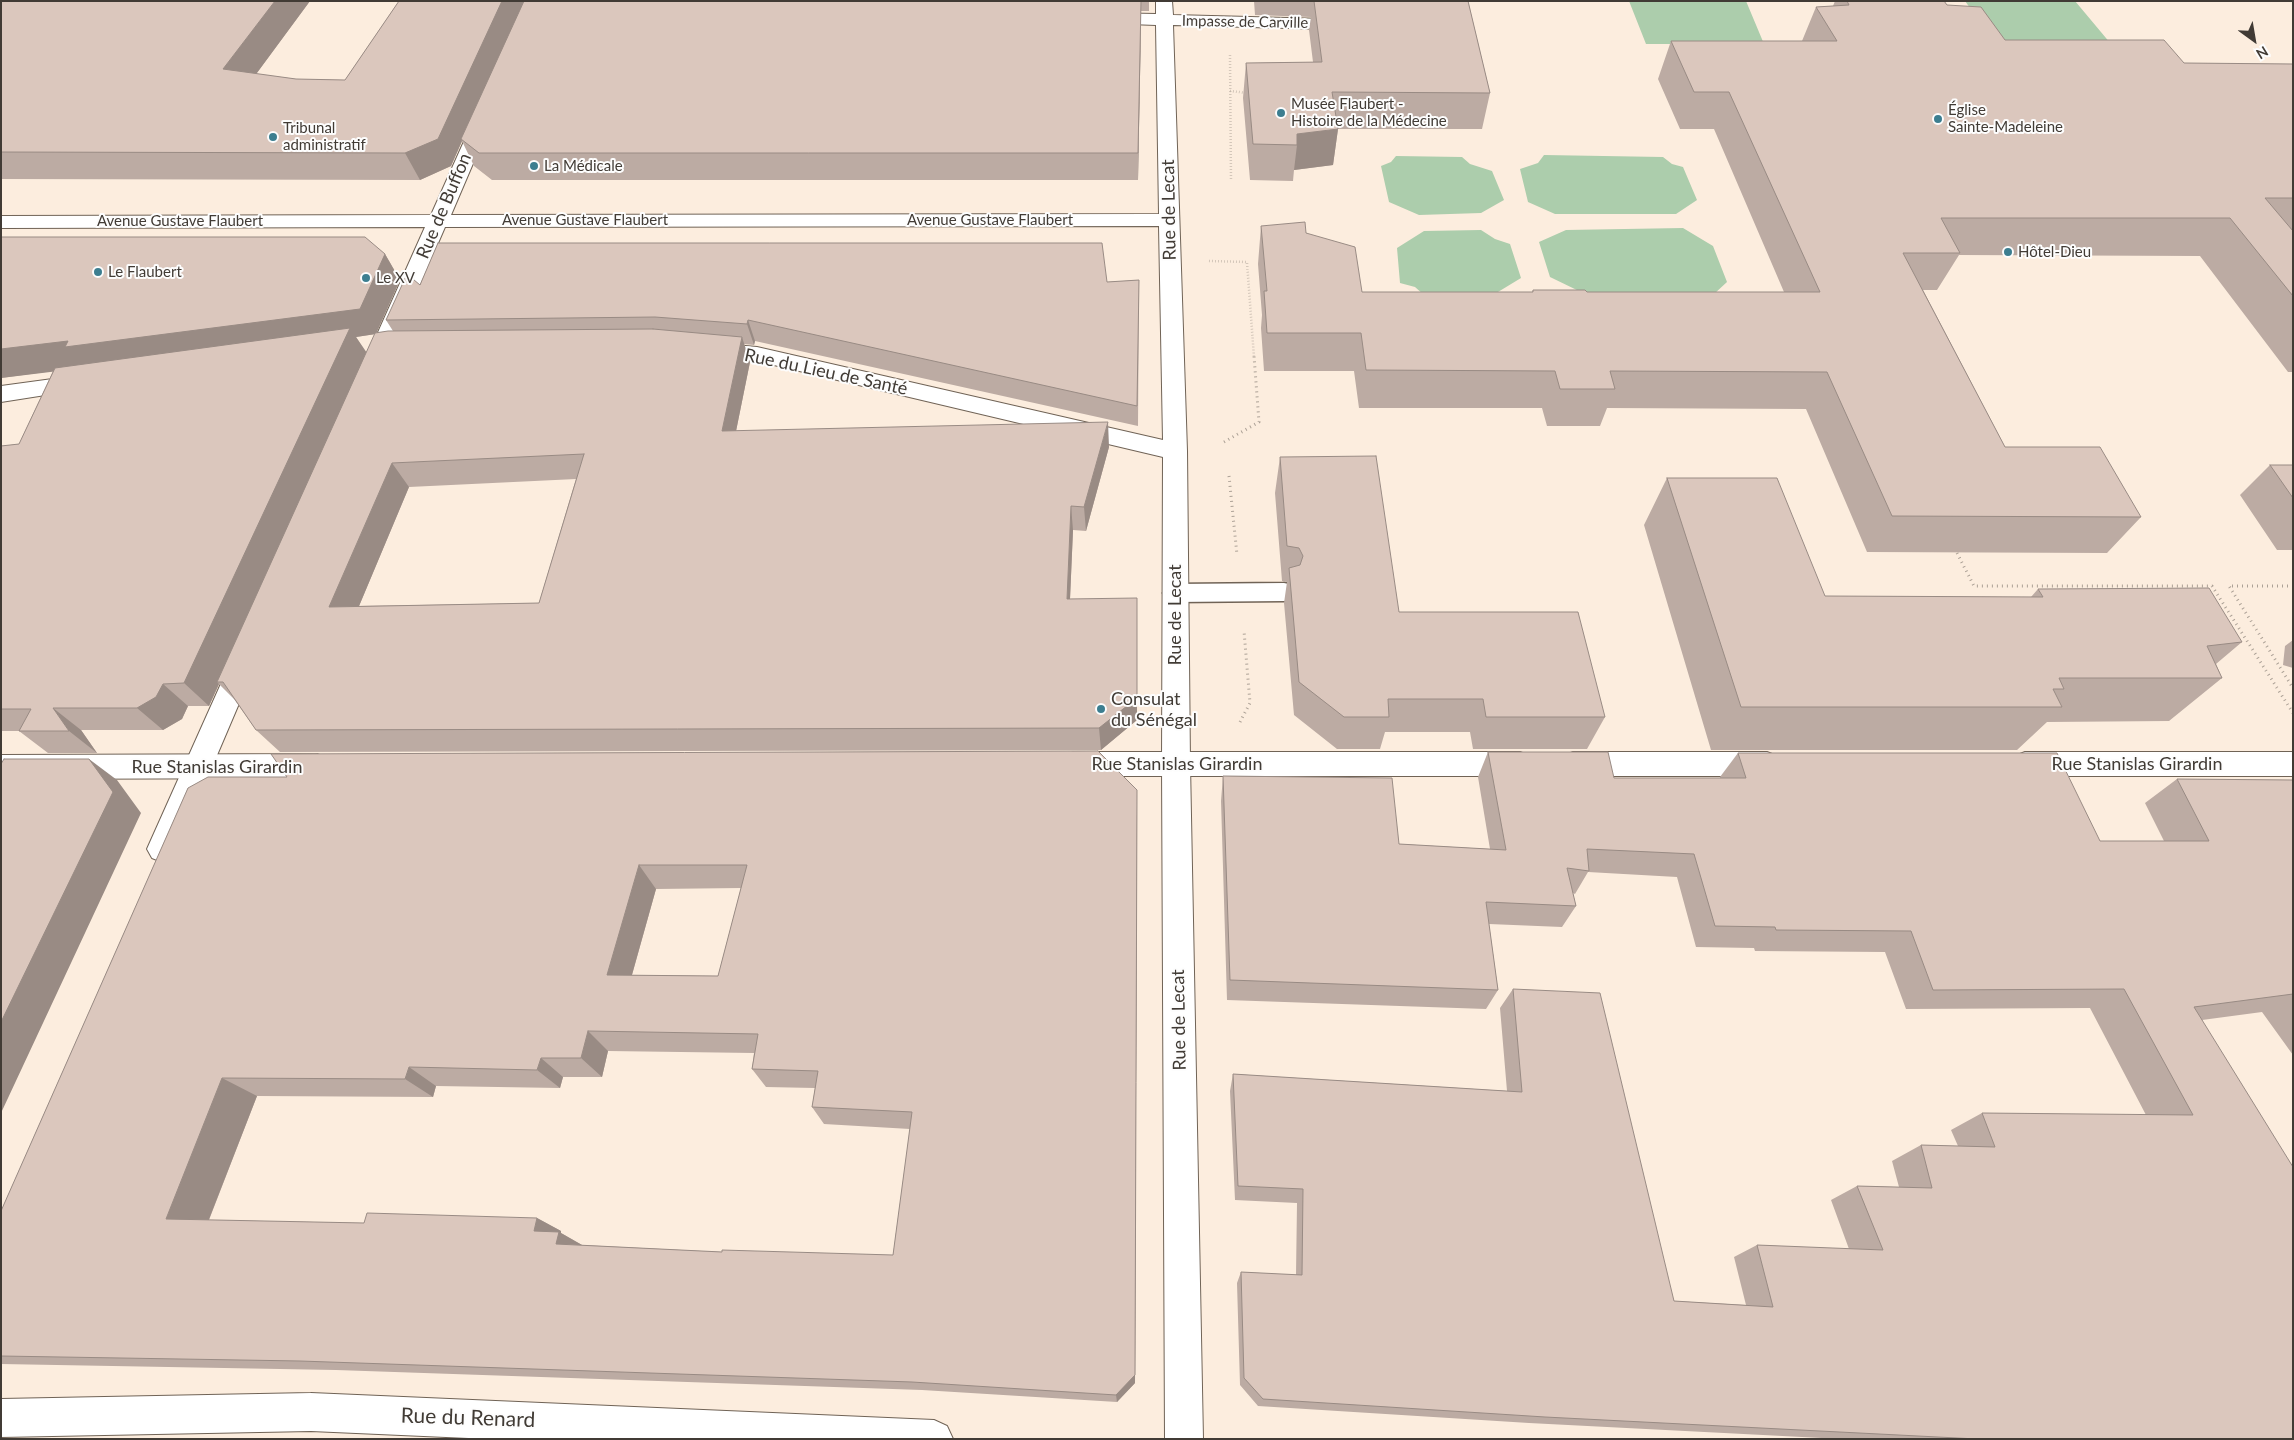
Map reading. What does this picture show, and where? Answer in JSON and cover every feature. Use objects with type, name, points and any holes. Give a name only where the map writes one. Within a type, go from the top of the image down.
[{"type":"street","name":"Rue de Lecat","points":[[1164,1],[1175,451],[1176,764],[1184,1439]]},
{"type":"street","name":"Impasse de Carville","points":[[1089,18],[1326,24]]},
{"type":"street","name":"Rue de Buffon","points":[[365,387],[390,347],[452,186],[492,98]]},
{"type":"street","name":"Avenue Gustave Flaubert","points":[[1,222],[1169,220]]},
{"type":"street","points":[[359,345],[390,347]]},
{"type":"street","name":"Rue du Lieu de Santé","points":[[692,348],[757,354],[1175,451]]},
{"type":"street","points":[[1,394],[99,381]]},
{"type":"street","points":[[151,876],[254,638]]},
{"type":"street","name":"Rue Stanislas Girardin","points":[[1044,764],[1794,764]]},
{"type":"street","name":"Rue Stanislas Girardin","points":[[2004,764],[2293,764]]},
{"type":"street","name":"Rue Stanislas Girardin","points":[[1,767],[345,766]]},
{"type":"street","name":"Rue du Renard","points":[[1,1418],[311,1412],[934,1439]]},
{"type":"lane","points":[[1175,593],[1284,592]]},
{"type":"path","points":[[1230,22],[1231,182]]},
{"type":"path","points":[[1230,92],[1243,92],[1250,95]]},
{"type":"path","points":[[1170,259],[1247,262],[1259,422],[1224,442]]},
{"type":"path","points":[[1957,553],[1974,586],[2212,586],[2293,713]]},
{"type":"path","points":[[2293,586],[2229,586],[2293,688]]},
{"type":"green space","points":[[1629,1],[1746,1],[1764,44],[1646,44]]},
{"type":"green space","points":[[1965,1],[2075,1],[2111,44],[1996,44]]},
{"type":"green space","points":[[1544,155],[1663,157],[1672,164],[1683,167],[1697,200],[1676,214],[1555,214],[1528,202],[1520,169],[1538,163]]},
{"type":"green space","points":[[1396,156],[1462,157],[1470,164],[1492,171],[1504,200],[1481,213],[1419,215],[1389,202],[1381,166],[1391,162]]},
{"type":"green space","points":[[1683,228],[1713,246],[1727,282],[1714,294],[1583,293],[1550,277],[1539,242],[1566,230]]},
{"type":"green space","points":[[1481,230],[1495,239],[1510,244],[1521,278],[1493,295],[1424,295],[1415,287],[1400,283],[1397,248],[1424,231]]},
{"type":"building","points":[[1,1],[275,1],[223,69],[296,79],[345,80],[399,1],[502,1],[438,139],[405,153],[1,152]]},
{"type":"building","points":[[524,1],[1141,1],[1138,153],[479,153],[461,139]]},
{"type":"building","points":[[1314,1],[1468,1],[1490,93],[1332,92],[1338,129],[1297,134],[1297,145],[1253,144],[1246,63],[1322,62]]},
{"type":"building","points":[[1847,1],[1944,1],[1947,5],[1981,7],[2005,40],[2164,40],[2184,63],[2293,64],[2293,198],[2265,198],[2293,231],[2293,296],[2230,218],[1941,218],[1960,253],[1903,253],[2005,447],[2100,447],[2141,517],[1892,516],[1827,372],[1610,371],[1615,389],[1560,389],[1555,371],[1366,370],[1361,333],[1267,333],[1264,291],[1267,291],[1261,226],[1305,222],[1306,233],[1355,247],[1362,292],[1533,292],[1533,290],[1585,290],[1587,292],[1820,292],[1729,92],[1694,92],[1671,41],[1837,41],[1816,7],[1849,5]]},
{"type":"building","points":[[1,237],[365,237],[385,254],[360,309],[65,347],[68,341],[1,349]]},
{"type":"building","points":[[438,243],[1102,243],[1107,282],[1139,280],[1137,406],[748,320],[747,324],[655,317],[386,320],[407,274],[420,285]]},
{"type":"building","points":[[350,328],[184,683],[163,684],[156,697],[137,708],[53,708],[69,731],[19,731],[31,709],[1,709],[1,446],[19,444],[55,368]]},
{"type":"building","points":[[653,329],[742,337],[722,431],[1108,422],[1084,507],[1071,506],[1067,599],[1137,598],[1137,698],[1099,728],[256,730],[223,682],[217,682],[375,333],[388,331]],"holes":[[[584,454],[539,603],[329,607],[392,463]]]},
{"type":"building","points":[[1376,456],[1399,612],[1578,612],[1605,717],[1486,717],[1483,699],[1388,699],[1389,717],[1344,717],[1299,682],[1289,568],[1300,565],[1303,556],[1299,548],[1287,546],[1280,457]]},
{"type":"building","points":[[2270,465],[2293,465],[2293,498]]},
{"type":"building","points":[[1667,478],[1777,478],[1825,596],[2043,597],[2038,589],[2209,588],[2242,642],[2207,646],[2222,678],[2059,678],[2064,689],[2053,689],[2062,707],[1741,707]]},
{"type":"building","points":[[1098,751],[1137,790],[1135,1375],[1116,1395],[912,1382],[300,1361],[1,1356],[1,1211],[188,788],[208,777],[287,777],[271,754]],"holes":[[[639,865],[747,865],[718,976],[607,975]],[[588,1031],[758,1034],[752,1069],[818,1071],[812,1107],[912,1112],[893,1255],[722,1250],[722,1252],[556,1244],[559,1232],[534,1231],[537,1218],[367,1213],[364,1223],[166,1219],[222,1078],[405,1079],[409,1067],[537,1070],[541,1058],[581,1058]]]},
{"type":"building","points":[[1488,752],[1608,752],[1614,778],[1746,778],[1738,753],[2057,753],[2100,841],[2209,841],[2177,779],[2293,780],[2293,994],[2194,1007],[2293,1167],[2293,1439],[1977,1439],[1545,1417],[1263,1399],[1244,1378],[1241,1272],[1302,1275],[1303,1189],[1238,1186],[1233,1074],[1522,1092],[1513,989],[1600,993],[1674,1301],[1773,1307],[1757,1245],[1883,1250],[1857,1186],[1932,1188],[1921,1145],[1995,1147],[1982,1113],[2193,1115],[2124,989],[1933,990],[1911,931],[1776,930],[1775,927],[1715,926],[1694,854],[1587,849],[1589,871],[1567,868],[1576,906],[1486,902],[1498,990],[1230,980],[1223,776],[1392,778],[1399,844],[1506,850]]},
{"type":"building","points":[[4,759],[89,759],[113,792],[1,1022],[1,764]]},
{"type":"place","name":"Musée Flaubert - Histoire de la Médecine","points":[[1281,113]]},
{"type":"place","name":"Église Sainte-Madeleine","points":[[1938,119]]},
{"type":"place","name":"Tribunal administratif","points":[[273,137]]},
{"type":"place","name":"La Médicale","points":[[534,166]]},
{"type":"place","name":"Hôtel-Dieu","points":[[2008,252]]},
{"type":"place","name":"Le Flaubert","points":[[98,272]]},
{"type":"place","name":"Le XV","points":[[366,278]]},
{"type":"place","name":"Consulat du Sénégal","points":[[1101,709]]}]
